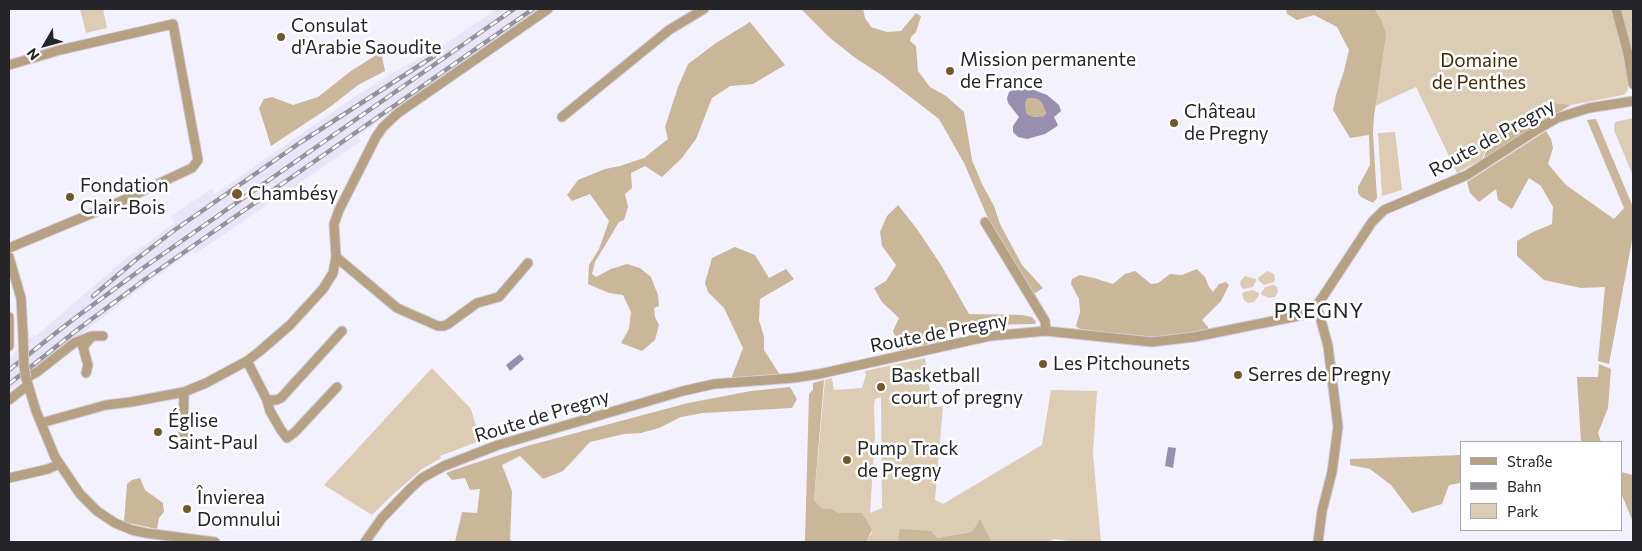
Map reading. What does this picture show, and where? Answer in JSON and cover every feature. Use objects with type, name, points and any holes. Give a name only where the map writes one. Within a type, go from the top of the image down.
[{"type":"street","points":[[41,423],[106,405],[184,392],[206,383],[247,361],[290,326],[334,273],[336,257],[334,224],[339,210],[376,137],[383,127],[398,113],[548,9]]},
{"type":"street","points":[[562,117],[670,30],[704,9]]},
{"type":"street","points":[[1616,9],[1628,54],[1633,84]]},
{"type":"street","points":[[9,65],[60,50],[174,24],[198,160],[192,168],[117,203],[9,248]]},
{"type":"street","name":"Route de Pregny","points":[[365,542],[388,512],[422,478],[444,466],[498,445],[683,391],[714,384],[793,378],[819,374],[990,336],[1046,331],[1152,342],[1194,337],[1303,315],[1315,307],[1344,267],[1372,222],[1384,210],[1465,176],[1557,118],[1589,108],[1633,101]]},
{"type":"street","points":[[985,222],[1045,322],[1046,331]]},
{"type":"street","points":[[9,257],[12,278],[22,305],[24,366],[27,382],[58,464],[80,494],[107,518],[132,530],[185,540],[215,542]]},
{"type":"street","points":[[336,257],[397,308],[438,326],[444,326],[477,304],[499,298],[528,263]]},
{"type":"street","points":[[1315,307],[1319,313],[1328,346],[1338,427],[1332,471],[1318,542]]},
{"type":"street","points":[[9,318],[9,346]]},
{"type":"street","points":[[267,400],[281,398],[342,331]]},
{"type":"street","points":[[86,373],[88,365],[83,347],[92,336]]},
{"type":"street","points":[[9,400],[38,372],[69,347],[92,336],[103,336]]},
{"type":"street","points":[[247,361],[274,418],[287,438],[295,432],[337,387]]},
{"type":"street","points":[[183,443],[184,392]]},
{"type":"street","points":[[11,477],[48,469],[58,464]]},
{"type":"shaded area","points":[[497,9],[543,9],[358,136],[361,141],[195,254],[192,251],[132,295],[9,391],[9,358],[34,334],[36,336],[133,252],[175,222],[171,216],[211,189],[215,194],[347,102],[389,75],[448,42]]},
{"type":"shaded area","points":[[801,9],[863,9],[865,18],[871,27],[887,32],[901,31],[916,13],[921,16],[916,32],[910,41],[916,46],[918,71],[930,87],[946,96],[964,112],[972,160],[982,184],[994,206],[1000,224],[1022,265],[1043,288],[1034,294],[987,216],[964,163],[939,119],[830,38]]},
{"type":"shaded area","points":[[1286,9],[1374,9],[1381,20],[1386,34],[1374,116],[1373,134],[1377,198],[1373,203],[1361,197],[1358,193],[1358,187],[1370,165],[1369,135],[1350,138],[1333,110],[1349,50],[1337,27],[1314,15],[1297,20],[1287,14]]},
{"type":"shaded area","points":[[750,22],[785,65],[753,84],[730,86],[712,98],[696,139],[682,158],[662,177],[645,166],[631,173],[632,188],[625,194],[628,207],[624,220],[619,222],[595,262],[592,274],[596,277],[611,269],[627,264],[640,268],[651,277],[658,295],[659,306],[654,308],[655,317],[659,325],[655,340],[642,351],[621,343],[629,329],[631,312],[623,295],[609,293],[588,284],[589,265],[599,249],[609,221],[590,194],[572,201],[567,195],[578,180],[605,169],[644,158],[668,139],[665,127],[678,87],[688,64],[716,43]]},
{"type":"shaded area","points":[[381,52],[385,71],[358,85],[330,107],[271,146],[259,108],[264,99],[272,97],[293,105],[318,97],[351,71]]},
{"type":"shaded area","points":[[1023,83],[1026,87],[1047,95],[1059,105],[1061,111],[1054,117],[1058,125],[1045,134],[1027,139],[1018,137],[1013,132],[1013,126],[1019,117],[1008,103],[1009,92]],"holes":[[[1027,99],[1038,99],[1046,113],[1044,116],[1034,117],[1028,115],[1025,103]]]},
{"type":"shaded area","points":[[1027,99],[1038,99],[1042,103],[1046,113],[1044,116],[1028,116],[1025,103]]},
{"type":"shaded area","points":[[1554,103],[1571,105],[1489,157],[1484,157],[1491,139],[1521,120]]},
{"type":"shaded area","points":[[1596,119],[1633,207],[1633,235],[1609,364],[1598,361],[1605,287],[1581,288],[1544,280],[1517,256],[1517,241],[1552,224],[1553,207],[1541,186],[1529,178],[1512,209],[1498,200],[1496,189],[1479,202],[1470,193],[1467,182],[1546,131],[1551,139],[1553,148],[1548,164],[1566,185],[1614,219],[1624,208],[1587,120]]},
{"type":"shaded area","points":[[898,205],[941,265],[969,314],[1022,315],[1032,317],[1036,322],[1035,324],[970,325],[938,333],[939,342],[900,350],[893,331],[899,318],[882,302],[874,288],[886,281],[896,265],[882,246],[880,232],[887,216]]},
{"type":"shaded area","points":[[735,247],[755,255],[769,278],[786,269],[794,279],[760,299],[759,320],[764,337],[764,350],[780,375],[731,379],[743,348],[724,308],[708,292],[705,283],[712,258]]},
{"type":"shaded area","points":[[1197,269],[1205,277],[1213,292],[1219,284],[1226,282],[1229,285],[1221,301],[1202,320],[1208,327],[1208,330],[1146,337],[1080,329],[1076,326],[1080,312],[1079,299],[1071,284],[1072,279],[1080,275],[1113,284],[1125,274],[1135,271],[1151,284],[1158,283],[1170,274],[1182,275]]},
{"type":"shaded area","points":[[520,354],[524,359],[510,371],[506,365]]},
{"type":"shaded area","points":[[1599,364],[1611,369],[1608,408],[1598,433],[1601,441],[1581,441],[1577,377],[1598,377]]},
{"type":"shaded area","points":[[824,380],[814,500],[823,509],[832,509],[839,513],[862,513],[872,530],[866,542],[805,541],[809,394],[813,390],[813,383]]},
{"type":"shaded area","points":[[790,387],[797,399],[792,408],[703,413],[681,417],[659,428],[641,433],[624,434],[590,442],[563,471],[543,479],[520,456],[502,465],[512,491],[510,540],[515,542],[455,542],[462,512],[477,513],[480,489],[470,490],[465,478],[452,480],[446,473],[527,446],[688,403],[751,391]]},
{"type":"shaded area","points":[[1168,447],[1176,448],[1173,468],[1165,466]]},
{"type":"shaded area","points":[[1460,455],[1460,483],[1449,485],[1442,504],[1412,513],[1391,485],[1370,469],[1350,465],[1350,459]]},
{"type":"shaded area","points":[[1622,472],[1633,475],[1633,522],[1622,495]]},
{"type":"shaded area","points":[[140,478],[145,490],[163,503],[164,512],[159,518],[157,529],[124,522],[127,484],[132,480]]},
{"type":"shaded area","points":[[980,519],[992,542],[898,542],[900,529],[931,531],[937,538],[972,532]]},
{"type":"green space","points":[[80,9],[103,9],[107,28],[86,33]]},
{"type":"green space","name":"Domaine de Penthes","points":[[1344,9],[1612,9],[1620,34],[1630,86],[1628,86],[1628,90],[1623,95],[1571,105],[1554,103],[1521,120],[1491,139],[1482,159],[1457,173],[1416,87],[1375,106]]},
{"type":"green space","points":[[1619,9],[1633,9],[1633,64]]},
{"type":"green space","points":[[1633,118],[1633,176],[1614,130],[1615,122]]},
{"type":"green space","points":[[1395,132],[1402,190],[1382,196],[1378,133]]},
{"type":"green space","points":[[1267,271],[1274,274],[1275,280],[1264,285],[1258,278]]},
{"type":"green space","points":[[1245,276],[1256,279],[1253,287],[1243,289],[1241,287],[1240,282]]},
{"type":"green space","points":[[1274,285],[1277,287],[1278,292],[1275,297],[1269,298],[1262,295],[1261,293],[1265,287]]},
{"type":"green space","points":[[1253,290],[1259,293],[1259,296],[1254,302],[1248,303],[1244,300],[1242,294]]},
{"type":"green space","points":[[925,358],[930,391],[928,392],[930,408],[943,406],[935,500],[943,504],[1042,445],[1051,390],[1097,391],[1093,454],[1101,542],[1077,542],[1054,539],[1049,542],[992,542],[980,519],[972,532],[937,538],[901,529],[898,542],[866,542],[872,532],[862,513],[839,513],[832,509],[823,509],[814,500],[825,380],[832,378],[834,390],[862,388],[866,375],[865,371]],"holes":[[[881,397],[882,508],[870,513],[875,435],[874,405],[875,399]]]},
{"type":"green space","points":[[432,368],[471,409],[480,440],[440,456],[441,458],[422,469],[372,515],[324,485]]},
{"type":"railway","points":[[9,370],[143,268],[514,9]]},
{"type":"railway","points":[[9,384],[147,278],[533,9]]},
{"type":"railway","points":[[93,296],[176,229],[301,142],[434,56]]},
{"type":"place","name":"Consulat d'Arabie Saoudite","points":[[281,37]]},
{"type":"place","name":"Mission permanente de France","points":[[950,71]]},
{"type":"place","name":"Château de Pregny","points":[[1174,123]]},
{"type":"place","name":"Chambésy","points":[[237,194]]},
{"type":"place","name":"Fondation Clair-Bois","points":[[70,197]]},
{"type":"place","name":"Les Pitchounets","points":[[1043,364]]},
{"type":"place","name":"Serres de Pregny","points":[[1238,375]]},
{"type":"place","name":"Basketball court of pregny","points":[[881,387]]},
{"type":"place","name":"Église Saint-Paul","points":[[158,432]]},
{"type":"place","name":"Pump Track de Pregny","points":[[847,460]]},
{"type":"place","name":"Învierea Domnului","points":[[187,509]]},
{"type":"district","name":"PREGNY","points":[[1319,311]]}]
